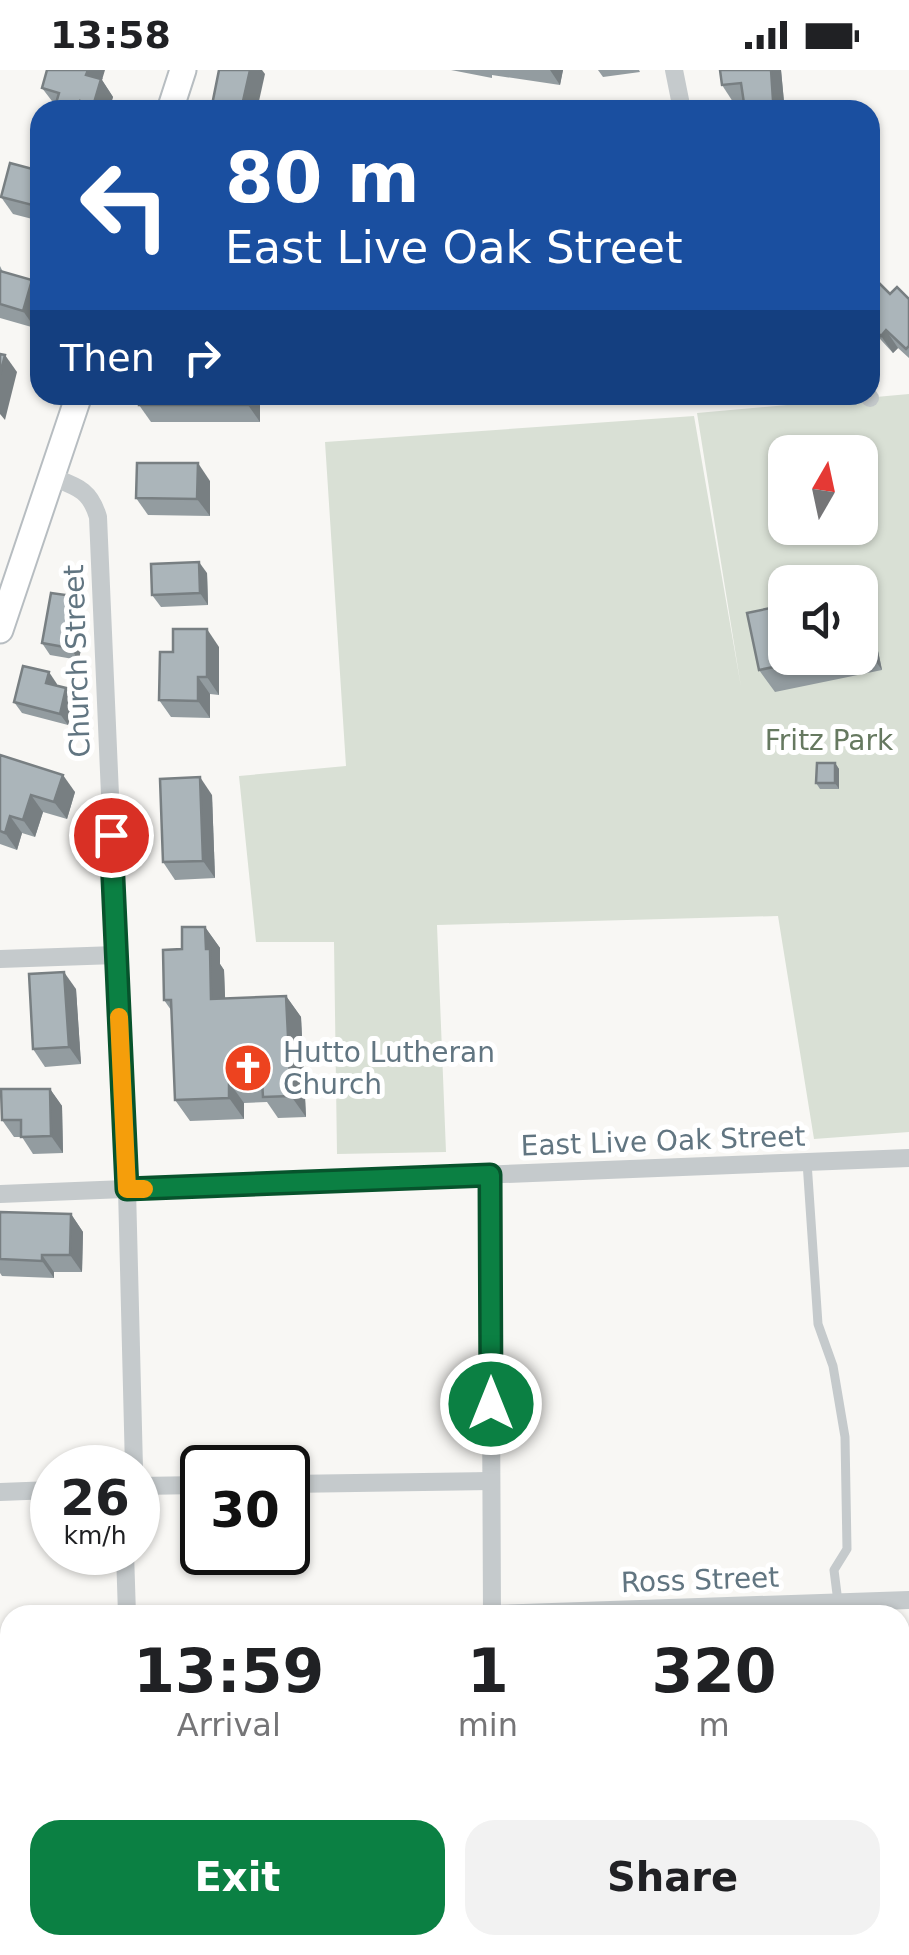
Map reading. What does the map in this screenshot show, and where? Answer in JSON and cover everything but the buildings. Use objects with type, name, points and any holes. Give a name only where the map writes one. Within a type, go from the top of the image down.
[{"type":"main road","points":[[173,100],[183,70]]},
{"type":"main road","points":[[0,630],[76,405]]},
{"type":"street","points":[[674,70],[680,100]]},
{"type":"street","name":"Church Street","points":[[52,478],[78,487],[93,500],[98,517],[127,1189],[133,1445]]},
{"type":"street","points":[[0,959],[116,954]]},
{"type":"street","name":"East Live Oak Street","points":[[0,1194],[909,1158]]},
{"type":"street","points":[[490,1175],[492,1605]]},
{"type":"street","points":[[310,1484],[491,1481]]},
{"type":"street","points":[[0,1492],[30,1491]]},
{"type":"street","points":[[126,1575],[127,1605]]},
{"type":"street","name":"Ross Street","points":[[790,1605],[909,1600]]},
{"type":"lane","points":[[807,1162],[818,1324],[833,1366],[845,1437],[847,1549],[834,1570],[838,1602]]},
{"type":"green space","name":"Fritz Park","points":[[909,394],[909,1132],[814,1139],[778,916],[437,925],[446,1152],[337,1154],[334,942],[256,942],[239,776],[346,766],[325,442],[694,416],[741,687],[697,413],[786,405],[880,405],[880,397]]},
{"type":"slow traffic","points":[[119,1017],[127,1189],[144,1189]]},
{"type":"place","name":"Hutto Lutheran Church","points":[[248,1068]]},
{"type":"route","points":[[111,835],[127,1189],[490,1175],[491,1404]]}]
